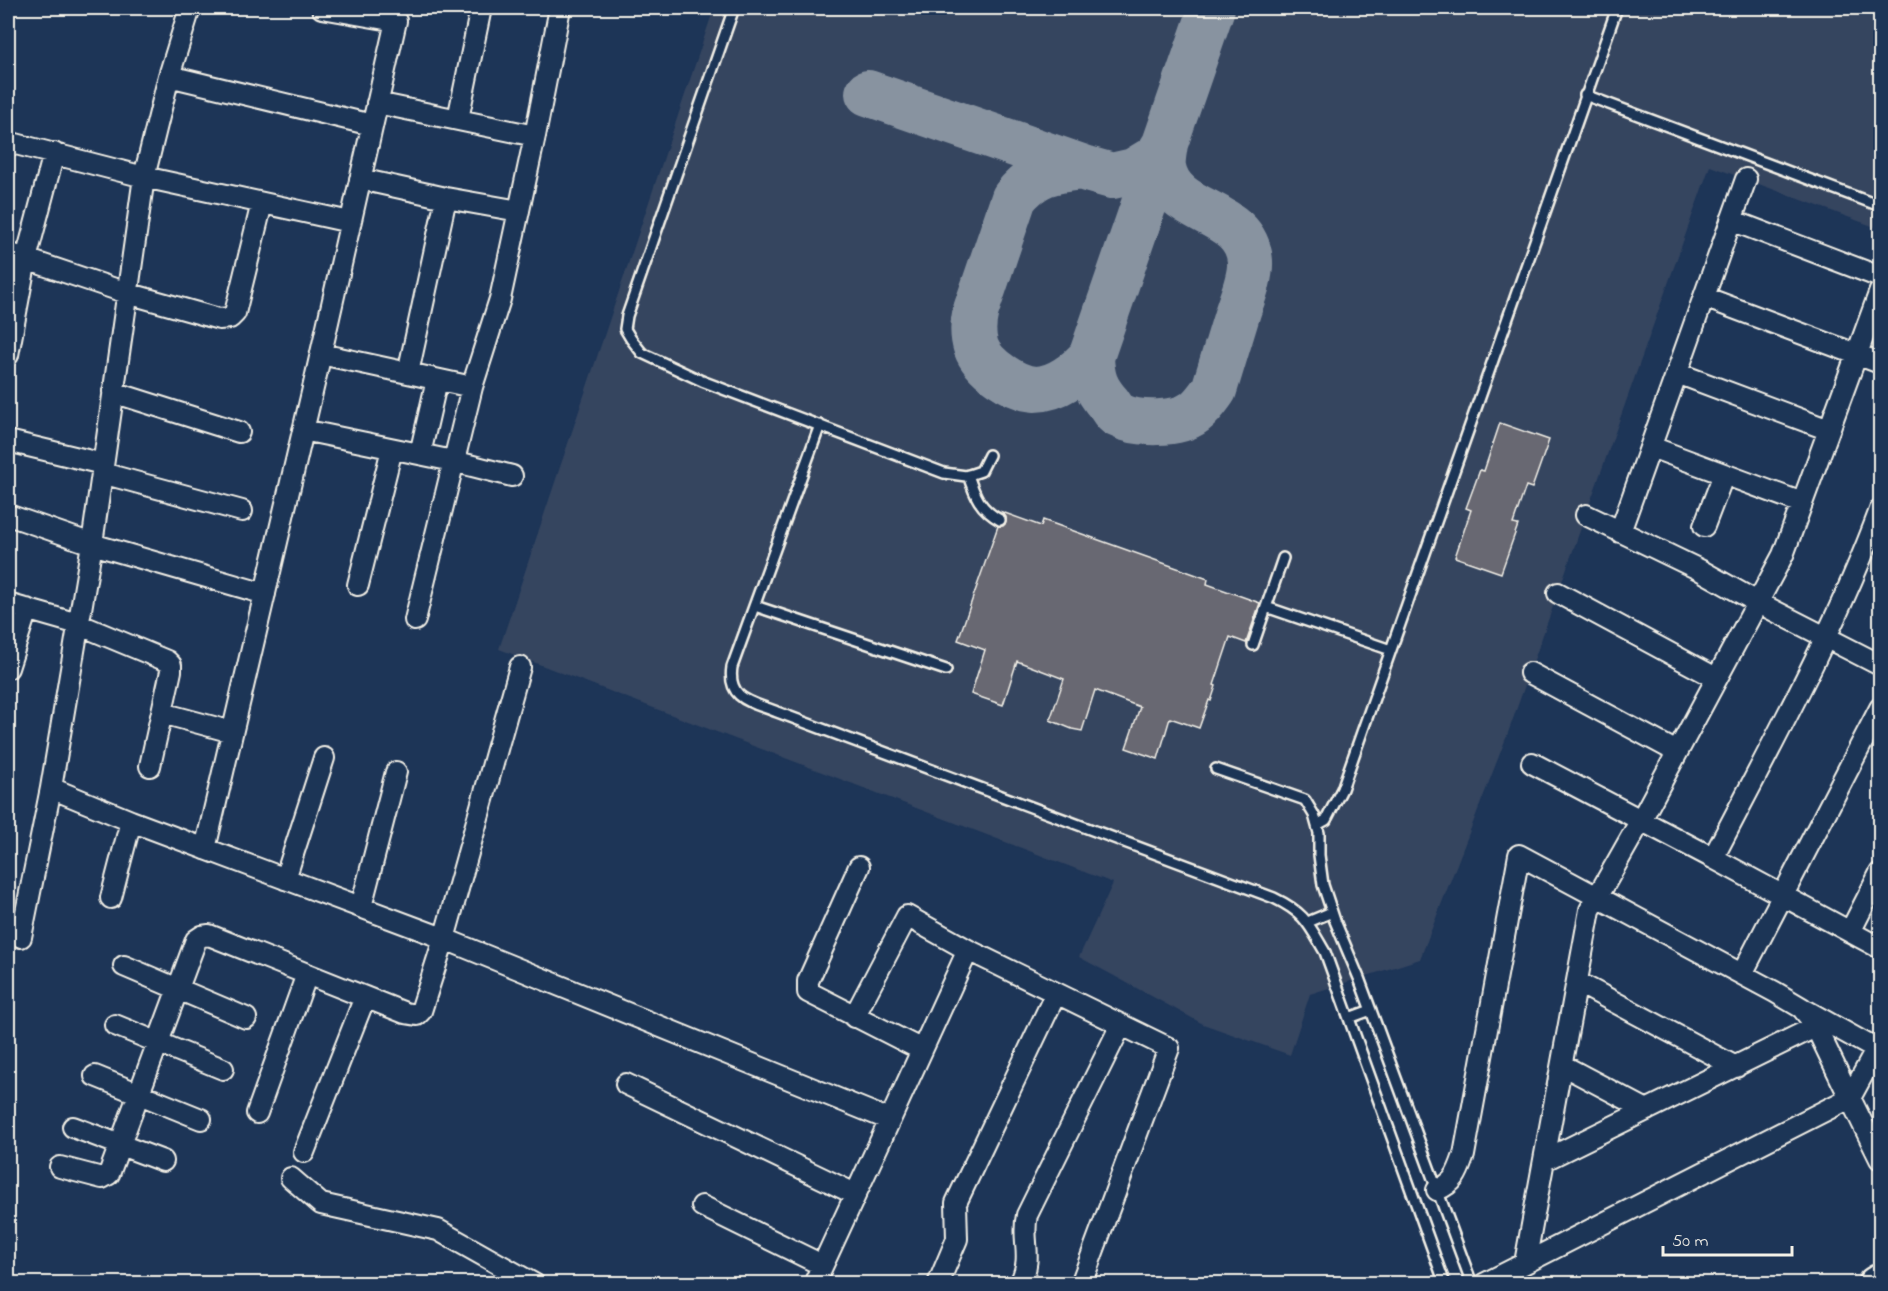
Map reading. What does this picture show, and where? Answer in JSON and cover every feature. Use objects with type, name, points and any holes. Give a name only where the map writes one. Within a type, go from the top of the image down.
[{"type":"highway","points":[[1875,1284],[1881,1281]]},
{"type":"street","points":[[21,937],[51,788],[92,544],[144,177],[169,76],[190,8]]},
{"type":"street","points":[[205,849],[321,354],[397,14],[322,8]]},
{"type":"street","points":[[458,119],[482,8]]},
{"type":"street","points":[[415,621],[472,387],[500,299],[560,8]]},
{"type":"street","points":[[169,76],[372,125]]},
{"type":"street","points":[[377,103],[535,136]]},
{"type":"street","points":[[8,142],[144,177],[350,222]]},
{"type":"street","points":[[8,355],[26,259],[54,153]]},
{"type":"street","points":[[360,179],[519,211]]},
{"type":"street","points":[[1620,532],[1746,179]]},
{"type":"street","points":[[408,373],[446,198]]},
{"type":"street","points":[[8,253],[127,293],[219,319],[230,318],[235,313],[262,203]]},
{"type":"street","points":[[1731,220],[1881,277]]},
{"type":"street","points":[[1525,1263],[1590,910],[1641,820],[1783,555],[1881,291]]},
{"type":"street","points":[[1704,297],[1881,363]]},
{"type":"street","points":[[321,354],[472,387]]},
{"type":"street","points":[[1677,373],[1829,430]]},
{"type":"street","points":[[420,454],[438,380]]},
{"type":"street","points":[[113,392],[239,432]]},
{"type":"street","points":[[303,430],[453,461],[512,476]]},
{"type":"street","points":[[8,441],[242,511]]},
{"type":"street","points":[[1651,447],[1802,503]]},
{"type":"street","points":[[358,585],[392,448]]},
{"type":"street","points":[[1704,526],[1724,474]]},
{"type":"street","points":[[1713,858],[1827,637],[1857,572],[1881,510]]},
{"type":"street","points":[[8,515],[92,544],[265,594]]},
{"type":"street","points":[[1586,515],[1700,570],[1756,602],[1881,665]]},
{"type":"street","points":[[1558,593],[1716,678]]},
{"type":"street","points":[[8,604],[78,624],[167,661],[171,665],[150,766]]},
{"type":"street","points":[[8,668],[27,609]]},
{"type":"street","points":[[60,1167],[102,1178],[106,1177],[196,940],[202,936],[209,935],[411,1015],[417,1015],[421,1011],[444,939],[520,667]]},
{"type":"street","points":[[1530,673],[1677,752]]},
{"type":"street","points":[[1742,974],[1881,708]]},
{"type":"street","points":[[162,713],[232,732]]},
{"type":"street","points":[[285,879],[324,758]]},
{"type":"street","points":[[1532,762],[1881,948]]},
{"type":"street","points":[[361,907],[396,772]]},
{"type":"street","points":[[51,788],[131,821],[444,939],[890,1120]]},
{"type":"street","points":[[111,898],[131,821]]},
{"type":"street","points":[[1437,1190],[1449,1185],[1458,1174],[1464,1155],[1519,855],[1802,1008],[1879,1046],[1850,1098],[1484,1284]]},
{"type":"street","points":[[859,867],[808,981],[807,988],[812,996],[922,1050]]},
{"type":"street","points":[[1850,932],[1881,873]]},
{"type":"street","points":[[854,1017],[907,916],[968,950],[1168,1048],[1081,1284]]},
{"type":"street","points":[[814,1284],[968,950]]},
{"type":"street","points":[[124,966],[246,1018]]},
{"type":"street","points":[[257,1113],[307,974]]},
{"type":"street","points":[[1577,982],[1736,1066]]},
{"type":"street","points":[[938,1284],[957,1239],[956,1203],[1056,993]]},
{"type":"street","points":[[304,1152],[365,997]]},
{"type":"street","points":[[1802,1008],[1815,1027],[1881,1160]]},
{"type":"street","points":[[115,1025],[223,1069]]},
{"type":"street","points":[[1020,1284],[1028,1265],[1025,1223],[1027,1215],[1121,1025]]},
{"type":"street","points":[[1545,1160],[1815,1027]]},
{"type":"street","points":[[1562,1065],[1647,1110]]},
{"type":"street","points":[[95,1076],[201,1119]]},
{"type":"street","points":[[626,1084],[855,1194]]},
{"type":"street","points":[[73,1127],[163,1161]]},
{"type":"street","points":[[291,1178],[321,1204],[438,1230],[534,1284]]},
{"type":"street","points":[[702,1206],[822,1265]]},
{"type":"lane","points":[[734,8],[627,316],[625,328],[631,339],[642,353],[702,381],[944,472],[968,475],[981,471],[989,455]]},
{"type":"lane","points":[[1317,825],[1326,820],[1338,796],[1617,8]]},
{"type":"lane","points":[[1585,95],[1881,206]]},
{"type":"lane","points":[[820,425],[732,667],[730,680],[734,691],[748,701],[1294,907],[1308,922],[1325,952],[1445,1284]]},
{"type":"lane","points":[[968,475],[979,504],[990,515],[1000,520]]},
{"type":"lane","points":[[1253,645],[1283,558]]},
{"type":"lane","points":[[755,606],[946,670]]},
{"type":"lane","points":[[1266,607],[1391,650]]},
{"type":"lane","points":[[1216,770],[1305,800],[1314,815],[1323,885],[1332,912],[1371,1010],[1472,1284]]},
{"type":"lane","points":[[1308,922],[1332,912]]},
{"type":"lane","points":[[1349,1018],[1371,1010]]},
{"type":"shaded area","points":[[714,8],[1880,8],[1880,229],[1710,166],[1508,733],[1420,959],[1310,994],[1290,1055],[1203,1024],[1079,957],[1113,883],[499,649]]},
{"type":"building","points":[[1500,423],[1549,440],[1532,488],[1526,486],[1513,524],[1518,525],[1501,573],[1455,557],[1471,510],[1466,508],[1480,470],[1484,471]]},
{"type":"building","points":[[1002,512],[1041,526],[1043,520],[1208,579],[1207,584],[1260,603],[1246,643],[1230,637],[1211,701],[1209,700],[1199,728],[1170,718],[1158,759],[1126,748],[1140,707],[1095,690],[1082,731],[1072,729],[1050,720],[1064,679],[1017,661],[1003,705],[971,694],[985,650],[958,640],[998,526],[1006,523],[1006,517]]},
{"type":"taxiway","points":[[1165,144],[1163,167],[1169,183],[1179,195],[1236,231],[1245,244],[1250,267],[1214,390],[1200,407],[1188,416],[1168,421],[1146,422],[1126,418],[1114,411],[1100,393],[1095,382],[1091,357],[1212,8]]},
{"type":"taxiway","points":[[868,93],[1112,176],[1134,171],[1157,157],[1165,144]]},
{"type":"taxiway","points":[[1081,167],[1044,174],[1029,183],[1014,198],[976,310],[973,333],[976,347],[985,362],[1009,381],[1027,388],[1043,388],[1059,383],[1073,374],[1091,357]]}]
